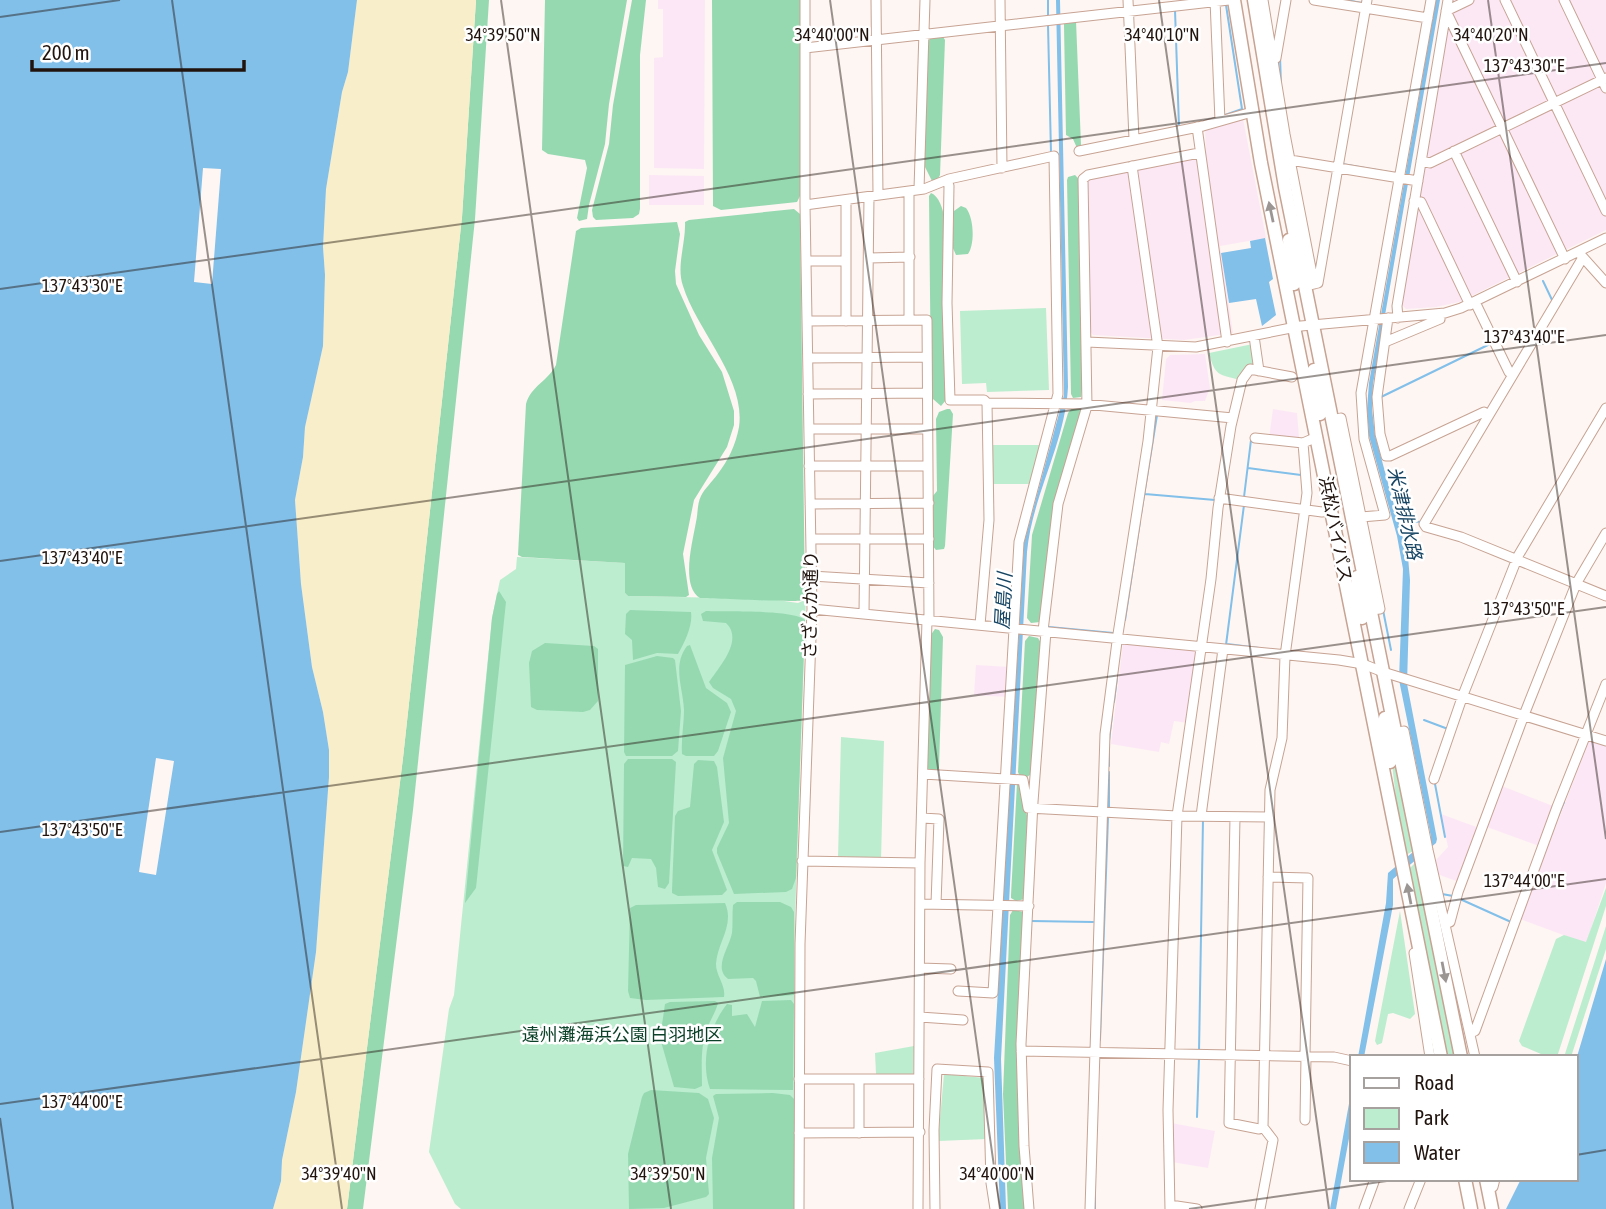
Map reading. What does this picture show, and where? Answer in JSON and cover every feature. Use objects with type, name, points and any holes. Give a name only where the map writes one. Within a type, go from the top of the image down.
[{"type":"highway","name":"浜松バイパス","points":[[1234,0],[1252,111],[1304,326],[1332,420],[1357,519],[1371,610],[1373,668],[1391,805],[1441,1055]]},
{"type":"highway","name":"浜松バイパス","points":[[1254,0],[1285,187],[1310,285],[1304,326],[1317,437],[1332,510],[1373,668],[1395,733],[1423,848],[1461,1055]]},
{"type":"highway","points":[[1285,187],[1293,278],[1317,393],[1322,460]]},
{"type":"highway","points":[[1357,519],[1360,612],[1373,668]]},
{"type":"highway","points":[[1465,1181],[1471,1209]]},
{"type":"street","name":"さざんか通り","points":[[799,1209],[802,861],[811,609],[805,0]]},
{"type":"street","points":[[864,614],[876,0]]},
{"type":"street","points":[[909,320],[910,257],[925,0]]},
{"type":"street","points":[[1000,0],[1002,168]]},
{"type":"street","points":[[1128,0],[1134,139]]},
{"type":"street","points":[[805,48],[1229,0]]},
{"type":"street","points":[[1263,0],[1310,285],[1318,283],[1366,3]]},
{"type":"street","points":[[1272,59],[1276,58],[1286,0]]},
{"type":"street","points":[[1314,0],[1366,3],[1428,18]]},
{"type":"street","points":[[1357,519],[1385,515],[1364,439],[1361,393],[1408,179],[1431,0]]},
{"type":"street","points":[[1408,179],[1421,161],[1448,0]]},
{"type":"street","points":[[1446,11],[1469,0]]},
{"type":"street","points":[[1505,0],[1606,211]]},
{"type":"street","points":[[1421,161],[1430,163],[1554,103],[1605,82],[1564,0]]},
{"type":"street","points":[[1215,1],[1220,121]]},
{"type":"street","points":[[1446,11],[1565,259]]},
{"type":"street","points":[[1079,151],[1197,127],[1252,111]]},
{"type":"street","points":[[1197,127],[1227,342]]},
{"type":"street","points":[[1454,151],[1517,282]]},
{"type":"street","points":[[1029,1209],[1024,1154],[1021,1051],[1033,808],[1044,631],[1058,504],[1087,404],[1083,179],[1088,175],[1199,153]]},
{"type":"street","points":[[805,205],[914,190],[1054,156],[1058,403],[1020,533],[1014,628],[1010,779],[993,993],[958,991]]},
{"type":"street","points":[[1290,160],[1408,179]]},
{"type":"street","points":[[1090,1209],[1105,734],[1152,410],[1158,347],[1132,166]]},
{"type":"street","points":[[1408,179],[1414,201],[1396,306],[1385,342],[1378,384],[1377,409],[1386,456],[1484,412],[1489,415]]},
{"type":"street","points":[[947,180],[950,400],[1072,403],[1233,418]]},
{"type":"street","points":[[846,200],[846,321]]},
{"type":"street","points":[[1414,201],[1420,202],[1509,372],[1513,374]]},
{"type":"street","points":[[1087,342],[1196,347],[1304,326],[1439,314],[1472,303],[1565,259],[1580,256],[1606,238]]},
{"type":"street","points":[[1580,256],[1606,283]]},
{"type":"street","points":[[1580,256],[1424,524],[1606,596]]},
{"type":"street","points":[[869,258],[910,257]]},
{"type":"street","points":[[806,261],[846,261]]},
{"type":"street","points":[[1385,342],[1440,319],[1439,314]]},
{"type":"street","points":[[807,321],[927,320],[929,583],[920,863],[918,1209]]},
{"type":"street","points":[[1254,336],[1259,371]]},
{"type":"street","points":[[807,358],[927,357]]},
{"type":"street","points":[[1197,1209],[1170,1207],[1169,1054],[1177,816],[1219,498],[1242,380],[1250,369],[1292,377]]},
{"type":"street","points":[[808,394],[928,393]]},
{"type":"street","points":[[980,625],[984,552],[989,520],[987,403]]},
{"type":"street","points":[[1434,779],[1463,695],[1516,560],[1606,408]]},
{"type":"street","points":[[809,429],[928,429]]},
{"type":"street","points":[[1255,438],[1303,443],[1317,437]]},
{"type":"street","points":[[1260,1209],[1273,1140],[1263,1127],[1269,817],[1271,782],[1282,738],[1285,656],[1307,480],[1303,443]]},
{"type":"street","points":[[809,466],[928,466]]},
{"type":"street","points":[[1219,498],[1322,512],[1332,510]]},
{"type":"street","points":[[810,504],[929,503]]},
{"type":"street","points":[[1445,923],[1450,922],[1458,892],[1576,584],[1606,533]]},
{"type":"street","points":[[810,540],[929,539]]},
{"type":"street","points":[[811,576],[929,583]]},
{"type":"street","points":[[811,609],[1335,659],[1463,695],[1606,741]]},
{"type":"street","points":[[1201,816],[1223,649]]},
{"type":"street","points":[[1469,1033],[1475,1031],[1557,807],[1606,684]]},
{"type":"street","points":[[923,774],[1023,780],[1028,808],[1177,816],[1269,817]]},
{"type":"street","points":[[1235,817],[1229,1123],[1259,1129],[1263,1127]]},
{"type":"street","points":[[922,818],[939,819],[936,904]]},
{"type":"street","points":[[1423,848],[1445,923],[1474,1055]]},
{"type":"street","points":[[802,861],[920,863]]},
{"type":"street","points":[[1268,877],[1308,878],[1305,1120]]},
{"type":"street","points":[[920,904],[1029,906]]},
{"type":"street","points":[[1421,952],[1414,953],[1430,1055]]},
{"type":"street","points":[[920,968],[950,969]]},
{"type":"street","points":[[920,1017],[962,1020]]},
{"type":"street","points":[[1021,1051],[1306,1056],[1350,1060]]},
{"type":"street","points":[[934,1209],[937,1069],[988,1072],[995,1209]]},
{"type":"street","points":[[799,1079],[936,1082]]},
{"type":"street","points":[[859,1079],[859,1132]]},
{"type":"street","points":[[799,1133],[934,1130]]},
{"type":"street","points":[[1364,1209],[1374,1181]]},
{"type":"street","points":[[1409,1209],[1419,1181]]},
{"type":"shaded area","points":[[658,0],[705,0],[704,169],[654,168],[654,58],[663,57],[663,9],[658,9]]},
{"type":"shaded area","points":[[1453,0],[1606,0],[1606,230],[1459,302],[1406,309],[1402,305]]},
{"type":"shaded area","points":[[1243,119],[1266,238],[1220,246],[1233,333],[1184,340],[1093,335],[1090,331],[1086,179],[1206,155],[1205,129]]},
{"type":"shaded area","points":[[649,175],[704,176],[704,205],[649,205]]},
{"type":"shaded area","points":[[1205,354],[1210,388],[1205,401],[1191,403],[1162,400],[1166,359],[1170,355]]},
{"type":"shaded area","points":[[1273,409],[1297,413],[1299,437],[1295,441],[1269,438]]},
{"type":"shaded area","points":[[1123,643],[1195,650],[1197,653],[1188,723],[1174,721],[1169,744],[1161,742],[1159,752],[1111,744]]},
{"type":"shaded area","points":[[976,665],[1010,667],[1008,697],[974,695]]},
{"type":"shaded area","points":[[1589,741],[1606,746],[1606,883],[1585,943],[1520,919]]},
{"type":"shaded area","points":[[1502,786],[1553,806],[1539,846],[1487,827]]},
{"type":"shaded area","points":[[1441,814],[1479,828],[1459,882],[1437,874],[1435,861],[1448,847]]},
{"type":"shaded area","points":[[1171,1123],[1215,1131],[1208,1168],[1172,1162]]},
{"type":"green space","points":[[476,0],[489,0],[475,219],[413,810],[363,1209],[347,1209],[403,758],[462,217]]},
{"type":"green space","points":[[545,0],[627,0],[605,144],[587,219],[579,221],[577,218],[587,168],[585,160],[548,154],[542,150]]},
{"type":"green space","points":[[632,0],[646,0],[640,55],[640,209],[639,214],[633,218],[596,220],[592,210],[609,144],[613,105]]},
{"type":"green space","points":[[712,0],[800,0],[800,196],[797,202],[721,210],[713,206]]},
{"type":"green space","points":[[1076,21],[1081,145],[1077,148],[1073,139],[1066,135],[1064,26],[1064,23]]},
{"type":"green space","points":[[942,35],[945,40],[940,175],[932,181],[924,165],[928,43],[931,36]]},
{"type":"green space","points":[[1075,175],[1078,178],[1083,274],[1083,380],[1081,397],[1073,398],[1067,180]]},
{"type":"green space","points":[[931,193],[942,207],[944,217],[946,400],[941,406],[933,399],[931,390]]},
{"type":"green space","points":[[961,206],[969,212],[973,238],[968,254],[956,255],[952,246],[954,211]]},
{"type":"green space","points":[[794,209],[800,214],[805,600],[700,598],[694,592],[689,573],[699,502],[731,452],[739,427],[739,409],[728,373],[683,286],[680,271],[685,222]]},
{"type":"green space","points":[[677,222],[680,234],[676,284],[699,335],[722,372],[734,411],[734,425],[727,447],[694,500],[683,554],[689,595],[628,596],[625,593],[625,563],[518,555],[526,404],[556,365],[576,231],[581,228]]},
{"type":"green space","points":[[1046,308],[1049,390],[987,392],[986,383],[962,384],[960,311]]},
{"type":"green space","points":[[1253,344],[1257,365],[1240,380],[1218,373],[1213,366],[1209,353]]},
{"type":"green space","points":[[1072,408],[1082,410],[1055,503],[1040,622],[1031,623],[1027,618],[1032,535],[1068,413]]},
{"type":"green space","points":[[947,409],[953,414],[945,546],[944,549],[936,550],[932,545],[932,497],[937,491],[936,419],[939,412]]},
{"type":"green space","points":[[993,445],[1043,445],[1032,484],[992,484]]},
{"type":"green space","name":"遠州灘海浜公園 白羽地区","points":[[517,557],[626,563],[625,593],[628,596],[770,599],[798,603],[805,600],[806,595],[795,919],[794,1209],[461,1209],[455,1204],[429,1152],[449,1009],[454,995],[492,618],[500,580],[516,569]]},
{"type":"green space","points":[[499,591],[506,602],[476,888],[465,903],[492,618]]},
{"type":"green space","points":[[630,610],[691,612],[690,628],[678,654],[657,653],[633,660],[632,640],[625,634],[626,614]]},
{"type":"green space","points":[[706,611],[787,614],[805,620],[796,878],[792,889],[786,892],[734,894],[717,853],[729,823],[723,758],[736,711],[731,699],[713,688],[709,682],[728,653],[731,630],[726,623],[703,621],[701,614]]},
{"type":"green space","points":[[935,629],[939,630],[943,637],[939,768],[937,771],[929,771],[930,636]]},
{"type":"green space","points":[[1029,636],[1038,638],[1041,643],[1031,774],[1026,778],[1020,777],[1018,772],[1025,641]]},
{"type":"green space","points":[[545,643],[594,646],[598,649],[598,701],[590,710],[537,710],[531,707],[529,663],[532,651]]},
{"type":"green space","points":[[690,645],[706,688],[727,703],[731,712],[714,756],[682,754],[684,710],[679,669],[683,654]]},
{"type":"green space","points":[[657,656],[675,660],[681,711],[678,751],[672,756],[626,756],[625,665]]},
{"type":"green space","points":[[1387,721],[1413,851],[1406,855],[1397,807]]},
{"type":"green space","points":[[841,737],[884,741],[881,860],[838,859]]},
{"type":"green space","points":[[628,759],[672,759],[676,762],[669,883],[665,889],[658,887],[656,868],[651,859],[632,858],[628,867],[623,866],[624,764]]},
{"type":"green space","points":[[698,760],[714,761],[717,767],[724,822],[712,850],[727,890],[722,895],[678,896],[672,893],[675,816],[678,811],[690,807],[694,764]]},
{"type":"green space","points":[[1017,783],[1021,783],[1028,821],[1025,899],[1016,901],[1011,895]]},
{"type":"green space","points":[[1416,862],[1456,1055],[1447,1055],[1409,869]]},
{"type":"green space","points":[[1606,888],[1606,906],[1558,1055],[1543,1055],[1522,1046],[1519,1041],[1556,939],[1564,935],[1586,942]]},
{"type":"green space","points":[[737,902],[780,902],[791,907],[794,912],[794,995],[760,997],[753,978],[728,979],[722,969],[732,933],[733,905]]},
{"type":"green space","points":[[725,903],[728,911],[727,926],[716,964],[724,988],[724,997],[646,1000],[630,998],[630,908],[636,905]]},
{"type":"green space","points":[[1013,910],[1024,912],[1017,1051],[1025,1209],[1008,1209],[1003,1094],[1010,915]]},
{"type":"green space","points":[[1400,911],[1415,1014],[1410,1019],[1388,1014],[1382,1043],[1377,1045],[1375,1041]]},
{"type":"green space","points":[[1606,926],[1606,949],[1572,1055],[1565,1055]]},
{"type":"green space","points":[[791,1000],[794,1004],[793,1090],[710,1089],[706,1067],[708,1045],[715,1023],[727,1004],[732,1005],[732,1016],[747,1014],[755,1027],[762,1001]]},
{"type":"green space","points":[[718,1003],[703,1044],[702,1086],[695,1089],[674,1087],[660,1038],[665,1004]]},
{"type":"green space","points":[[914,1046],[913,1074],[876,1074],[875,1053]]},
{"type":"green space","points":[[944,1074],[985,1078],[987,1139],[938,1141]]},
{"type":"green space","points":[[651,1090],[699,1093],[708,1099],[714,1118],[706,1158],[709,1194],[664,1208],[629,1209],[628,1154],[642,1097]]},
{"type":"green space","points":[[773,1093],[790,1095],[794,1099],[794,1209],[713,1209],[712,1158],[719,1118],[713,1096]]},
{"type":"sand","points":[[357,0],[476,0],[462,217],[403,758],[347,1209],[273,1209],[281,1181],[282,1160],[296,1092],[316,952],[329,777],[329,750],[312,667],[301,584],[295,500],[305,427],[323,346],[326,189],[342,92],[348,72]]},
{"type":"water","points":[[0,0],[357,0],[348,72],[342,92],[326,189],[323,346],[305,427],[295,500],[301,584],[312,667],[329,750],[329,777],[316,952],[296,1092],[282,1160],[281,1181],[273,1209],[0,1209]]},
{"type":"water","points":[[1056,0],[1060,0],[1068,387],[1061,429],[1035,511],[1027,552],[1001,1059],[1006,1209],[1000,1209],[994,1058],[1024,543],[1064,395]]},
{"type":"water","points":[[1436,0],[1440,0],[1373,384],[1372,409],[1375,435],[1408,557],[1410,580],[1407,684],[1437,839],[1436,843],[1393,879],[1393,905],[1364,1055],[1358,1055],[1386,903],[1388,873],[1431,837],[1399,680],[1403,569],[1397,536],[1369,436],[1369,383]]},
{"type":"water","points":[[1265,238],[1273,279],[1269,282],[1276,315],[1262,326],[1256,299],[1229,303],[1221,253],[1251,248],[1250,241]]},
{"type":"water","points":[[1606,959],[1606,1209],[1506,1209],[1520,1181],[1578,1181],[1577,1055]]},
{"type":"water","points":[[1350,1098],[1350,1133],[1336,1209],[1330,1209]]},
{"type":"pier","points":[[203,168],[221,169],[212,284],[194,282]]},
{"type":"pier","points":[[156,758],[174,761],[156,875],[139,872]]},
{"type":"waterway","points":[[1048,0],[1048,16]]},
{"type":"waterway","points":[[1346,0],[1362,3]]},
{"type":"waterway","points":[[1225,115],[1242,109],[1226,5]]},
{"type":"waterway","points":[[1175,10],[1179,127]]},
{"type":"waterway","points":[[1048,25],[1051,153]]},
{"type":"waterway","points":[[1280,56],[1281,85]]},
{"type":"waterway","points":[[1204,121],[1215,118]]},
{"type":"waterway","points":[[1342,164],[1388,172]]},
{"type":"waterway","points":[[1543,281],[1553,302]]},
{"type":"waterway","points":[[1381,397],[1492,343]]},
{"type":"waterway","points":[[1141,514],[1157,415]]},
{"type":"waterway","points":[[1244,497],[1251,440]]},
{"type":"waterway","points":[[1248,468],[1301,475]]},
{"type":"waterway","points":[[1145,494],[1215,500]]},
{"type":"waterway","points":[[1226,645],[1244,505]]},
{"type":"waterway","name":"米津排水路","points":[[1396,520],[1421,522]]},
{"type":"waterway","points":[[1125,620],[1140,521]]},
{"type":"waterway","points":[[1383,610],[1391,650]]},
{"type":"waterway","points":[[1049,627],[1113,633]]},
{"type":"waterway","points":[[1227,644],[1259,648]]},
{"type":"waterway","points":[[1114,702],[1117,678]]},
{"type":"waterway","points":[[1109,741],[1112,715]]},
{"type":"waterway","points":[[1424,720],[1448,729]]},
{"type":"waterway","points":[[1109,750],[1109,766]]},
{"type":"waterway","points":[[1109,772],[1109,808]]},
{"type":"waterway","points":[[1435,784],[1445,837]]},
{"type":"waterway","points":[[1558,816],[1564,802]]},
{"type":"waterway","points":[[1100,1040],[1108,817]]},
{"type":"waterway","points":[[1199,1052],[1203,819]]},
{"type":"waterway","points":[[1442,894],[1453,896]]},
{"type":"waterway","points":[[1460,899],[1511,922]]},
{"type":"waterway","points":[[1031,921],[1093,922]]},
{"type":"waterway","points":[[1197,1117],[1199,1058]]},
{"type":"waterway","points":[[1095,1193],[1095,1209]]},
{"type":"water label","name":"屋島川","points":[[1003,601]]}]
